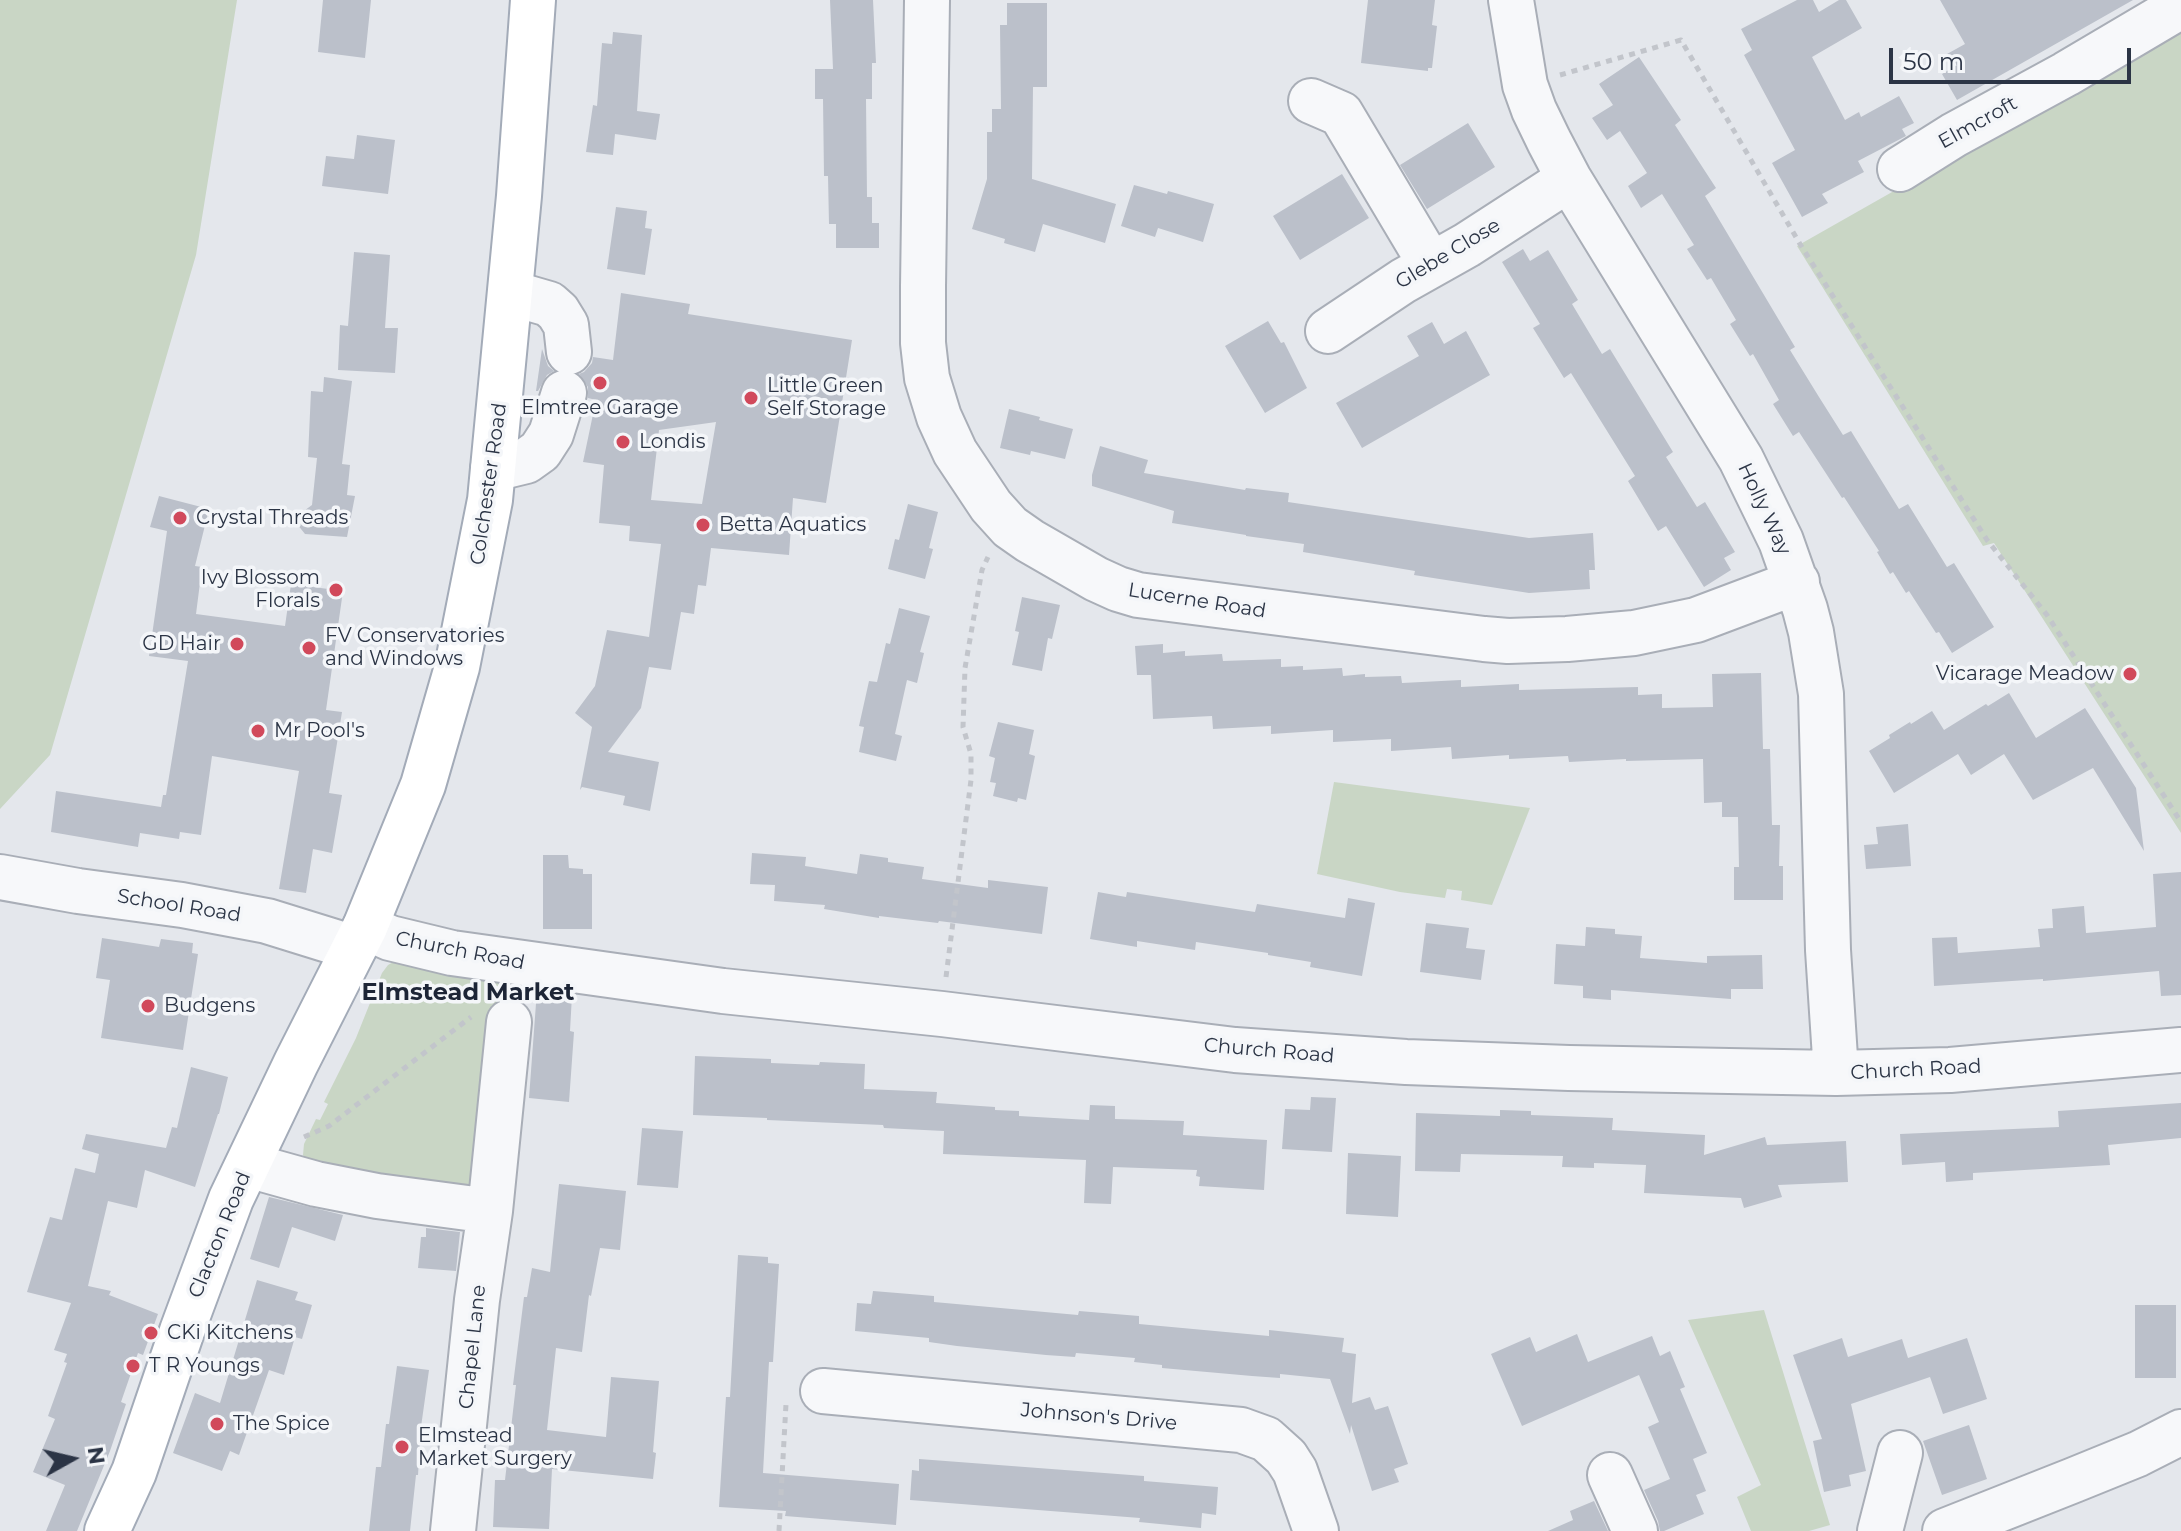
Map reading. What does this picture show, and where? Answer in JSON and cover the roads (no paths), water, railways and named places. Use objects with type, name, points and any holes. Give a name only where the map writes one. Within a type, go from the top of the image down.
[{"type":"main road","name":"Colchester Road","points":[[360,938],[423,785],[457,667],[490,500],[511,293],[533,0]]},
{"type":"main road","name":"Clacton Road","points":[[107,1531],[134,1472],[231,1199],[360,938]]},
{"type":"street","name":"Lucerne Road","points":[[927,0],[924,361],[932,398],[955,452],[978,489],[1010,527],[1096,579],[1138,595],[1484,639],[1530,641],[1634,633],[1696,620],[1797,582]]},
{"type":"street","name":"Holly Way","points":[[1511,0],[1525,85],[1539,121],[1569,179],[1741,459],[1764,503],[1797,582],[1811,632],[1821,694],[1828,950],[1836,1073]]},
{"type":"street","name":"Elmcroft","points":[[1900,169],[2181,6]]},
{"type":"street","points":[[1311,101],[1341,114],[1431,265]]},
{"type":"street","name":"Glebe Close","points":[[1328,331],[1569,179]]},
{"type":"street","points":[[493,469],[526,461],[540,451],[551,434],[567,373],[566,325],[558,312],[549,304],[511,293]]},
{"type":"street","name":"School Road","points":[[0,877],[182,905],[360,938]]},
{"type":"street","name":"Church Road","points":[[360,938],[390,938],[452,953],[723,991],[1235,1050],[1406,1062],[1836,1073],[1950,1070],[2181,1050]]},
{"type":"street","name":"Chapel Lane","points":[[453,1531],[477,1300],[490,1211],[494,1017]]},
{"type":"street","points":[[248,1165],[316,1184],[377,1196],[490,1211]]},
{"type":"street","name":"Johnson's Drive","points":[[823,1391],[1241,1430],[1266,1439],[1286,1457],[1295,1471],[1316,1531]]},
{"type":"street","points":[[1945,1531],[2125,1459],[2181,1432]]},
{"type":"street","points":[[1880,1531],[1900,1453]]},
{"type":"street","points":[[1610,1475],[1635,1531]]},
{"type":"place","name":"Elmtree Garage","points":[[600,383]]},
{"type":"place","name":"Little Green Self Storage","points":[[751,398]]},
{"type":"place","name":"Londis","points":[[623,442]]},
{"type":"place","name":"Crystal Threads","points":[[180,518]]},
{"type":"place","name":"Betta Aquatics","points":[[703,525]]},
{"type":"place","name":"Ivy Blossom Florals","points":[[336,590]]},
{"type":"place","name":"GD Hair","points":[[237,644]]},
{"type":"place","name":"FV Conservatories and Windows","points":[[309,648]]},
{"type":"place","name":"Vicarage Meadow","points":[[2130,674]]},
{"type":"place","name":"Mr Pool's","points":[[258,731]]},
{"type":"place","name":"Budgens","points":[[148,1006]]},
{"type":"place","name":"CKi Kitchens","points":[[151,1333]]},
{"type":"place","name":"T R Youngs","points":[[133,1366]]},
{"type":"place","name":"The Spice","points":[[217,1424]]},
{"type":"place","name":"Elmstead Market Surgery","points":[[402,1447]]},
{"type":"district","name":"Elmstead Market","points":[[468,993]]}]
